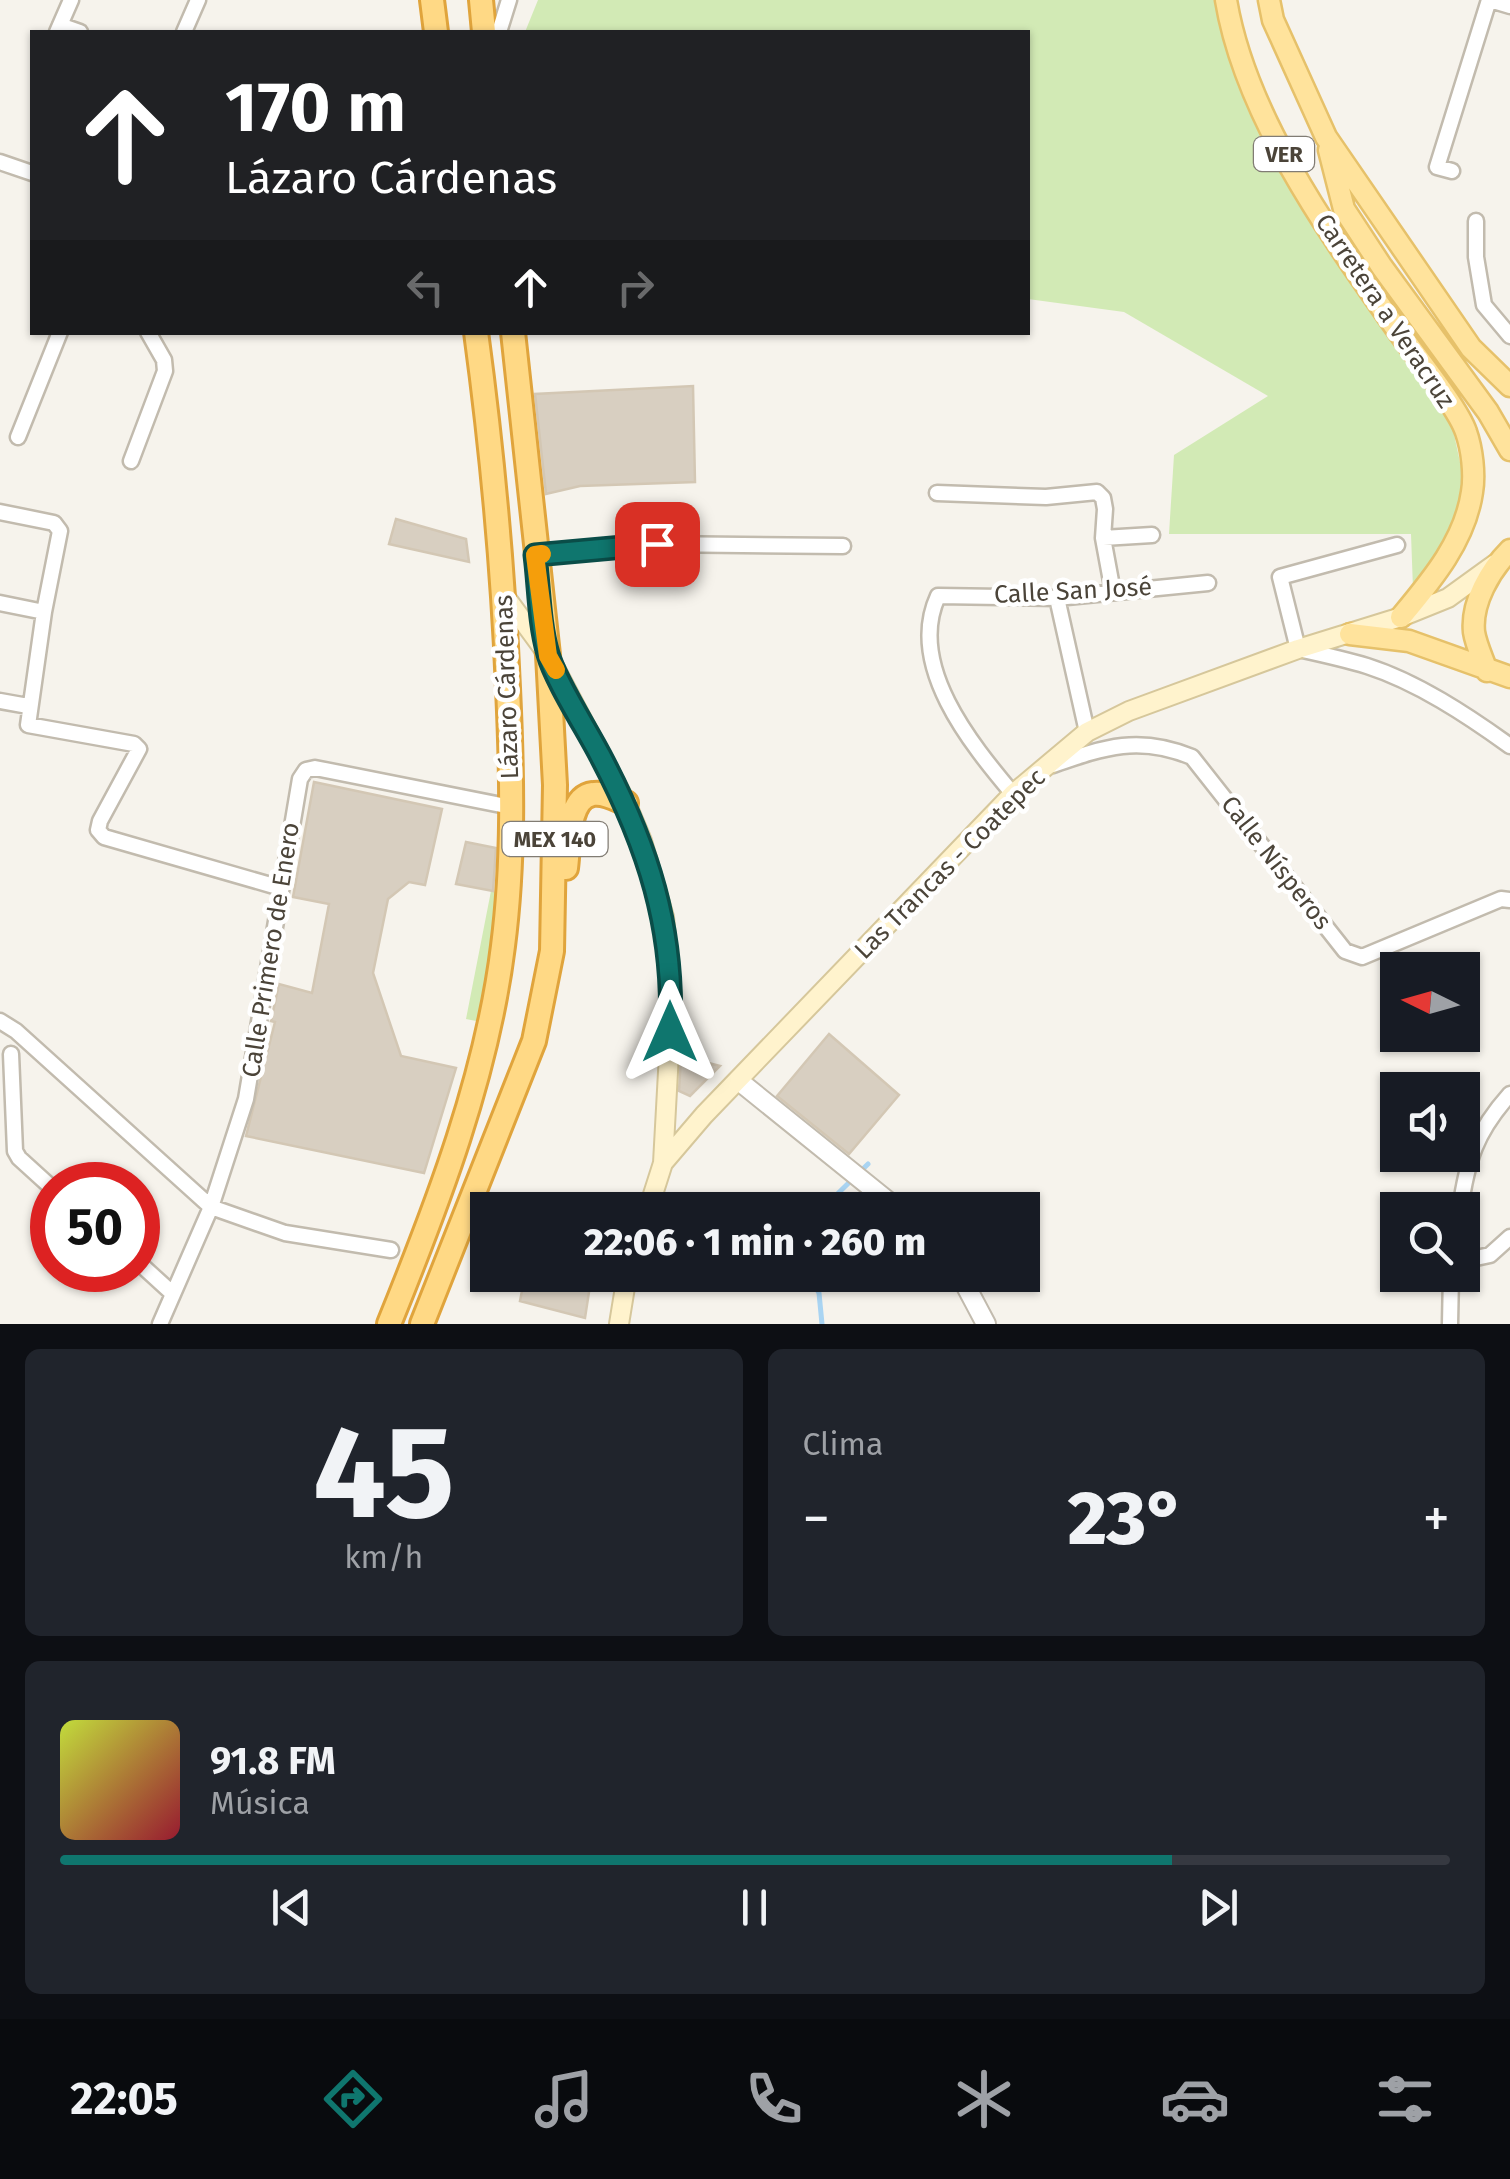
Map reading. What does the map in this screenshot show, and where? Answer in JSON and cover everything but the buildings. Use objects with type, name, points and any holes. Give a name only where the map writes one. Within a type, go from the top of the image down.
[{"type":"highway","points":[[432,0],[436,30]]},
{"type":"highway","points":[[480,0],[484,30]]},
{"type":"highway","name":"Lázaro Cárdenas","points":[[389,1324],[476,1077],[503,948],[511,807],[504,595],[476,335]]},
{"type":"highway","name":"Lázaro Cárdenas","points":[[422,1324],[534,1041],[552,950],[555,785],[548,656],[514,335]]},
{"type":"highway","points":[[555,910],[563,888],[576,804],[587,794],[598,793],[626,803]]},
{"type":"main road","name":"Carretera a Veracruz","points":[[1226,0],[1250,80],[1274,137],[1372,294],[1465,428],[1472,493],[1455,544],[1401,617]]},
{"type":"main road","name":"Carretera a Veracruz","points":[[1270,0],[1273,20],[1326,137],[1471,348],[1510,386]]},
{"type":"main road","points":[[1326,137],[1344,208],[1382,268],[1488,412],[1510,450]]},
{"type":"main road","points":[[1315,206],[1382,268]]},
{"type":"main road","points":[[1487,671],[1474,631],[1477,600],[1506,555]]},
{"type":"main road","name":"Las Trancas - Coatepec","points":[[662,1164],[1013,794],[1087,732],[1129,711],[1298,648],[1401,617],[1448,598],[1506,555]]},
{"type":"main road","points":[[504,595],[548,656],[626,803],[642,841],[666,933],[672,999],[662,1164],[653,1192]]},
{"type":"main road","points":[[1350,634],[1409,641],[1510,677]]},
{"type":"main road","points":[[619,1324],[624,1292]]},
{"type":"street","points":[[59,29],[71,0]]},
{"type":"street","points":[[185,30],[198,0]]},
{"type":"street","points":[[500,30],[509,0]]},
{"type":"street","points":[[1452,171],[1437,167],[1490,0],[1510,6]]},
{"type":"street","points":[[1,164],[30,172]]},
{"type":"street","points":[[1476,220],[1476,257],[1484,305],[1510,336]]},
{"type":"street","points":[[18,437],[59,335]]},
{"type":"street","points":[[131,462],[165,371],[164,360],[150,335]]},
{"type":"street","points":[[937,492],[1046,496],[1096,492],[1103,498],[1105,509],[1103,538],[1113,592]]},
{"type":"street","points":[[0,512],[58,526],[26,720],[34,729],[134,744],[139,749],[98,830],[104,837],[281,888]]},
{"type":"street","points":[[1103,538],[1152,536]]},
{"type":"street","points":[[535,555],[657,544],[842,546]]},
{"type":"street","points":[[1397,545],[1280,577],[1298,648],[1369,666],[1483,726],[1510,746]]},
{"type":"street","name":"Calle San José","points":[[1013,794],[970,743],[944,698],[930,644],[931,611],[938,596],[1057,598],[1208,582]]},
{"type":"street","points":[[1057,598],[1087,732]]},
{"type":"street","points":[[0,602],[44,612]]},
{"type":"street","points":[[0,700],[28,706]]},
{"type":"street","name":"Calle Nísperos","points":[[1044,768],[1102,748],[1141,743],[1166,746],[1192,757],[1353,956],[1362,957],[1501,899],[1510,900]]},
{"type":"street","name":"Calle Primero de Enero","points":[[160,1324],[211,1207],[246,1099],[300,778],[306,770],[315,768],[511,807]]},
{"type":"street","points":[[0,1022],[16,1031],[211,1207],[286,1233],[390,1250]]},
{"type":"street","points":[[11,1054],[15,1151],[30,1168]]},
{"type":"street","points":[[739,1082],[877,1192]]},
{"type":"street","points":[[1462,1192],[1466,1164],[1485,1122],[1510,1094]]},
{"type":"street","points":[[1480,1258],[1490,1255],[1510,1237]]},
{"type":"street","points":[[432,1324],[446,1283],[445,1267]]},
{"type":"street","points":[[160,1282],[172,1293]]},
{"type":"street","points":[[969,1292],[986,1324]]},
{"type":"street","points":[[1450,1324],[1451,1292]]},
{"type":"green space","points":[[538,0],[1231,0],[1249,86],[1307,200],[1452,425],[1466,490],[1450,539],[1413,589],[1411,534],[1169,534],[1174,455],[1268,396],[1124,312],[1030,299],[1030,30],[526,30]]},
{"type":"green space","points":[[491,891],[502,893],[481,1022],[466,1019]]},
{"type":"waterway","points":[[839,1192],[868,1164]]},
{"type":"waterway","points":[[818,1292],[822,1324]]},
{"type":"slow traffic","points":[[542,554],[535,555],[548,656],[556,670]]},
{"type":"route","points":[[657,544],[535,555],[548,656],[626,803],[642,841],[664,916],[672,999],[670,1032]]}]
